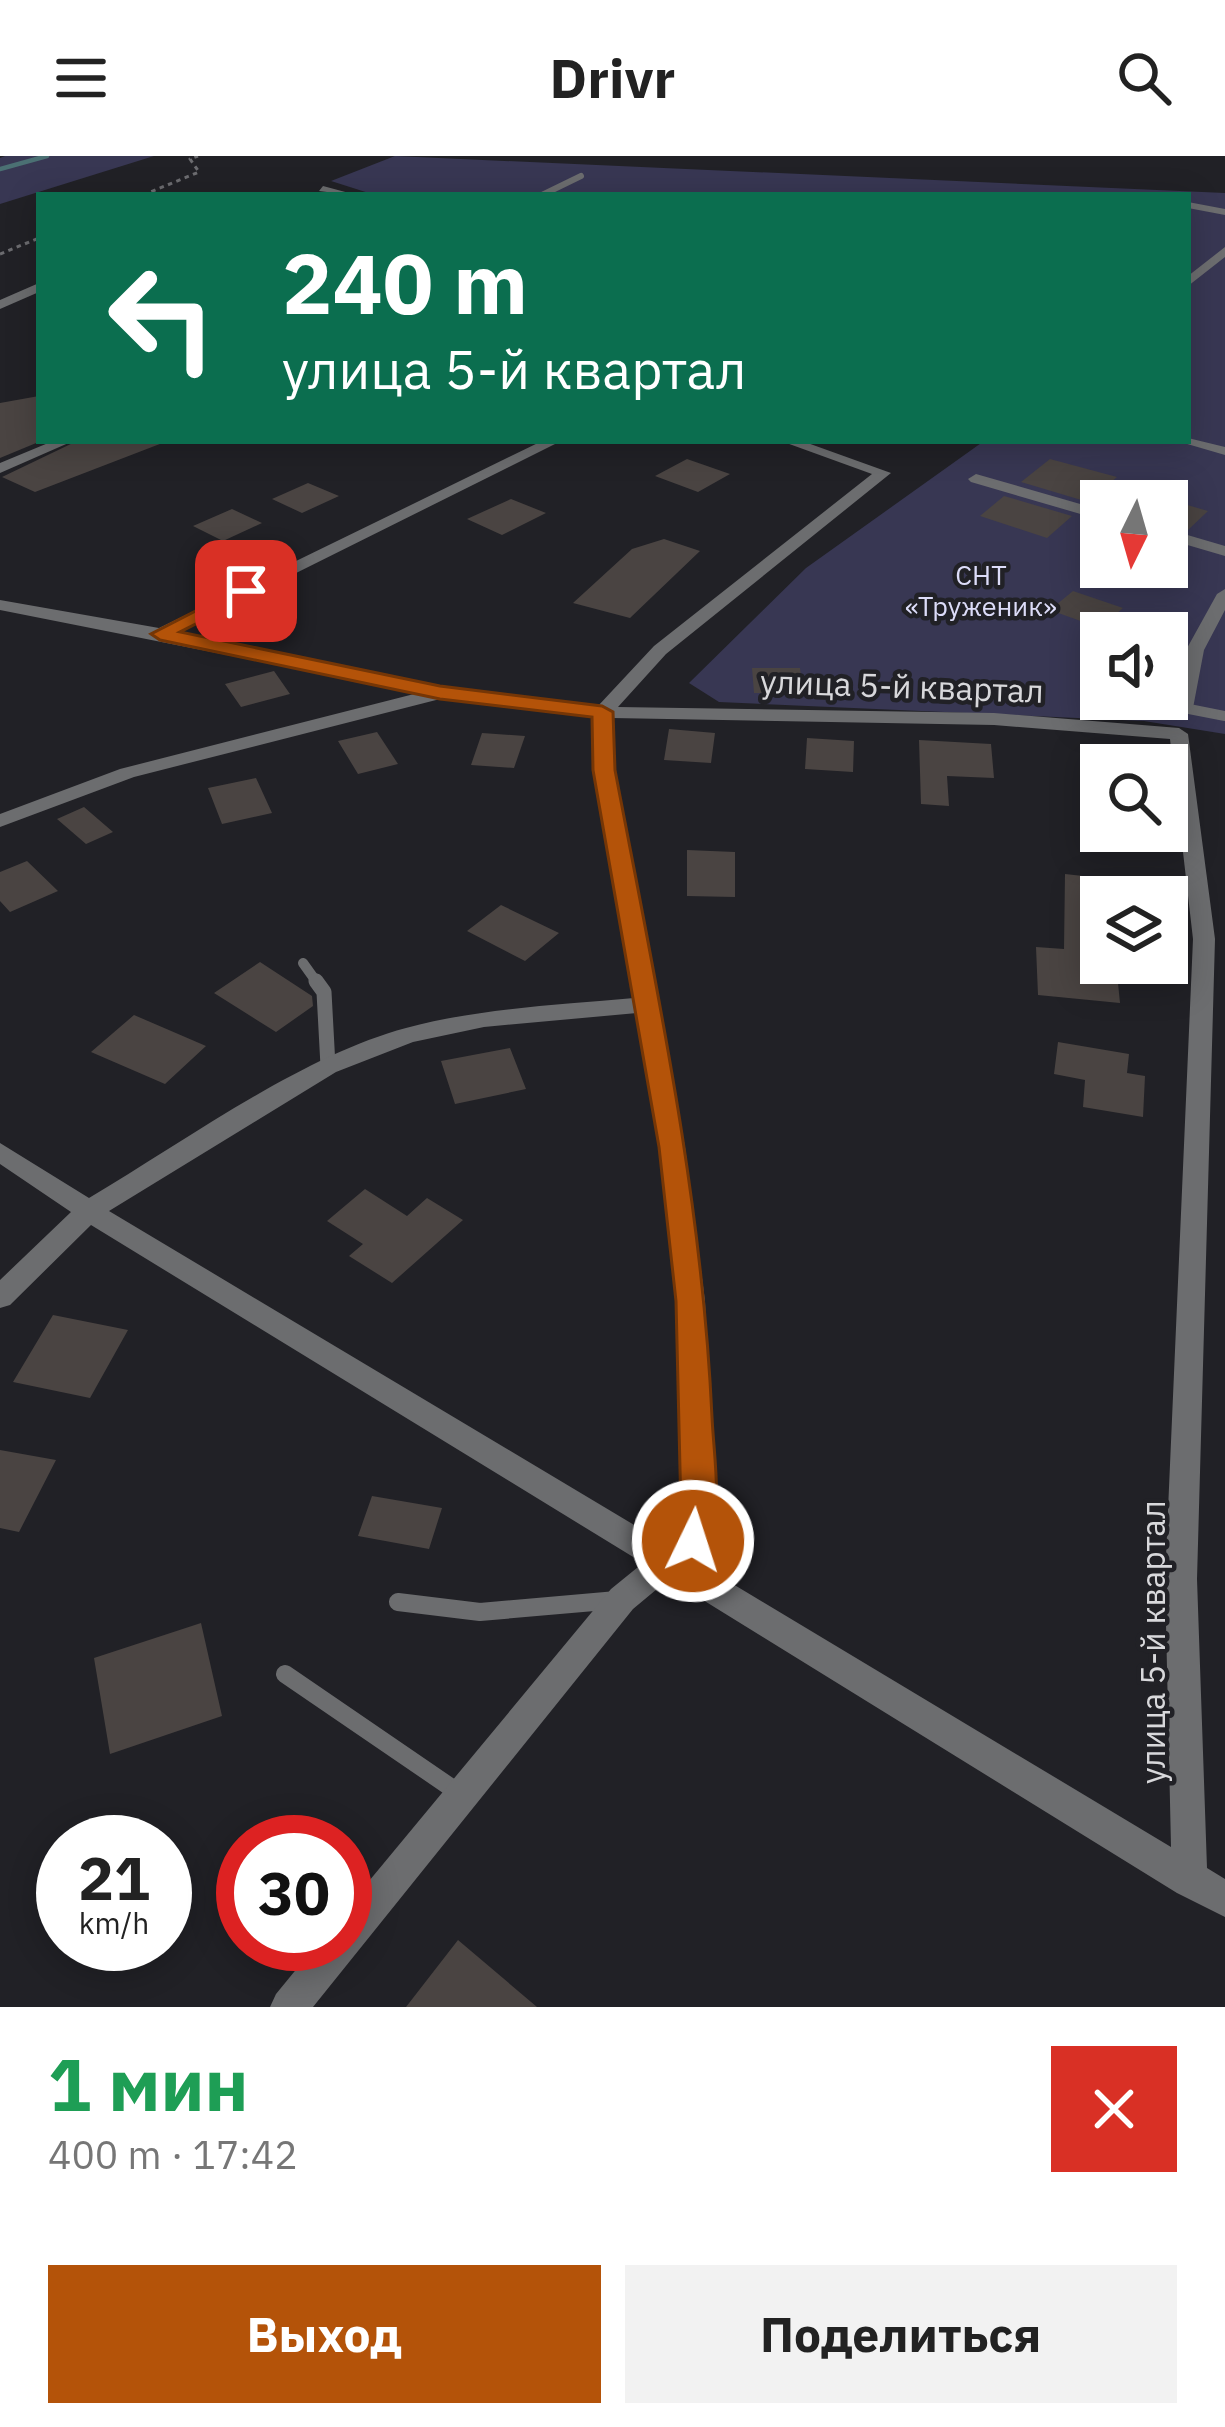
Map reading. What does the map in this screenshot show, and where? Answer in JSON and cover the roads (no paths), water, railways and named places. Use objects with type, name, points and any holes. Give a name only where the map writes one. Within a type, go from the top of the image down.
[{"type":"street","points":[[323,189],[334,192]]},
{"type":"street","points":[[1191,206],[1225,212]]},
{"type":"street","points":[[1191,280],[1225,251]]},
{"type":"street","points":[[0,305],[36,288]]},
{"type":"street","points":[[1191,443],[1225,451]]},
{"type":"street","points":[[0,468],[59,444]]},
{"type":"street","points":[[160,634],[548,444]]},
{"type":"street","points":[[372,1905],[622,1599],[693,1541],[699,1511],[691,1301],[673,1147],[604,770],[602,712],[660,650],[884,473],[797,444]]},
{"type":"street","points":[[976,479],[1080,509]]},
{"type":"street","points":[[1188,540],[1225,550]]},
{"type":"street","points":[[1188,689],[1196,650],[1225,594]]},
{"type":"street","points":[[0,605],[440,693]]},
{"type":"street","name":"улица 5-й квартал","points":[[0,821],[128,773],[440,693],[602,712],[994,719],[1179,734],[1204,939],[1181,1579],[1190,1880]]},
{"type":"street","points":[[0,1297],[89,1211],[328,1066],[407,1035],[484,1019],[644,1005]]},
{"type":"street","points":[[0,1152],[663,1562],[1225,1899]]},
{"type":"street","points":[[289,2007],[318,1971]]},
{"type":"lane","points":[[548,192],[580,176]]},
{"type":"lane","points":[[1188,709],[1225,716]]},
{"type":"lane","points":[[303,963],[324,992],[328,1066]]},
{"type":"lane","points":[[398,1602],[434,1611],[521,1612],[622,1599]]},
{"type":"lane","points":[[285,1674],[462,1795]]},
{"type":"waterway","points":[[0,169],[47,156]]},
{"type":"park label","name":"СНТ «Труженик»","points":[[981,592]]}]
